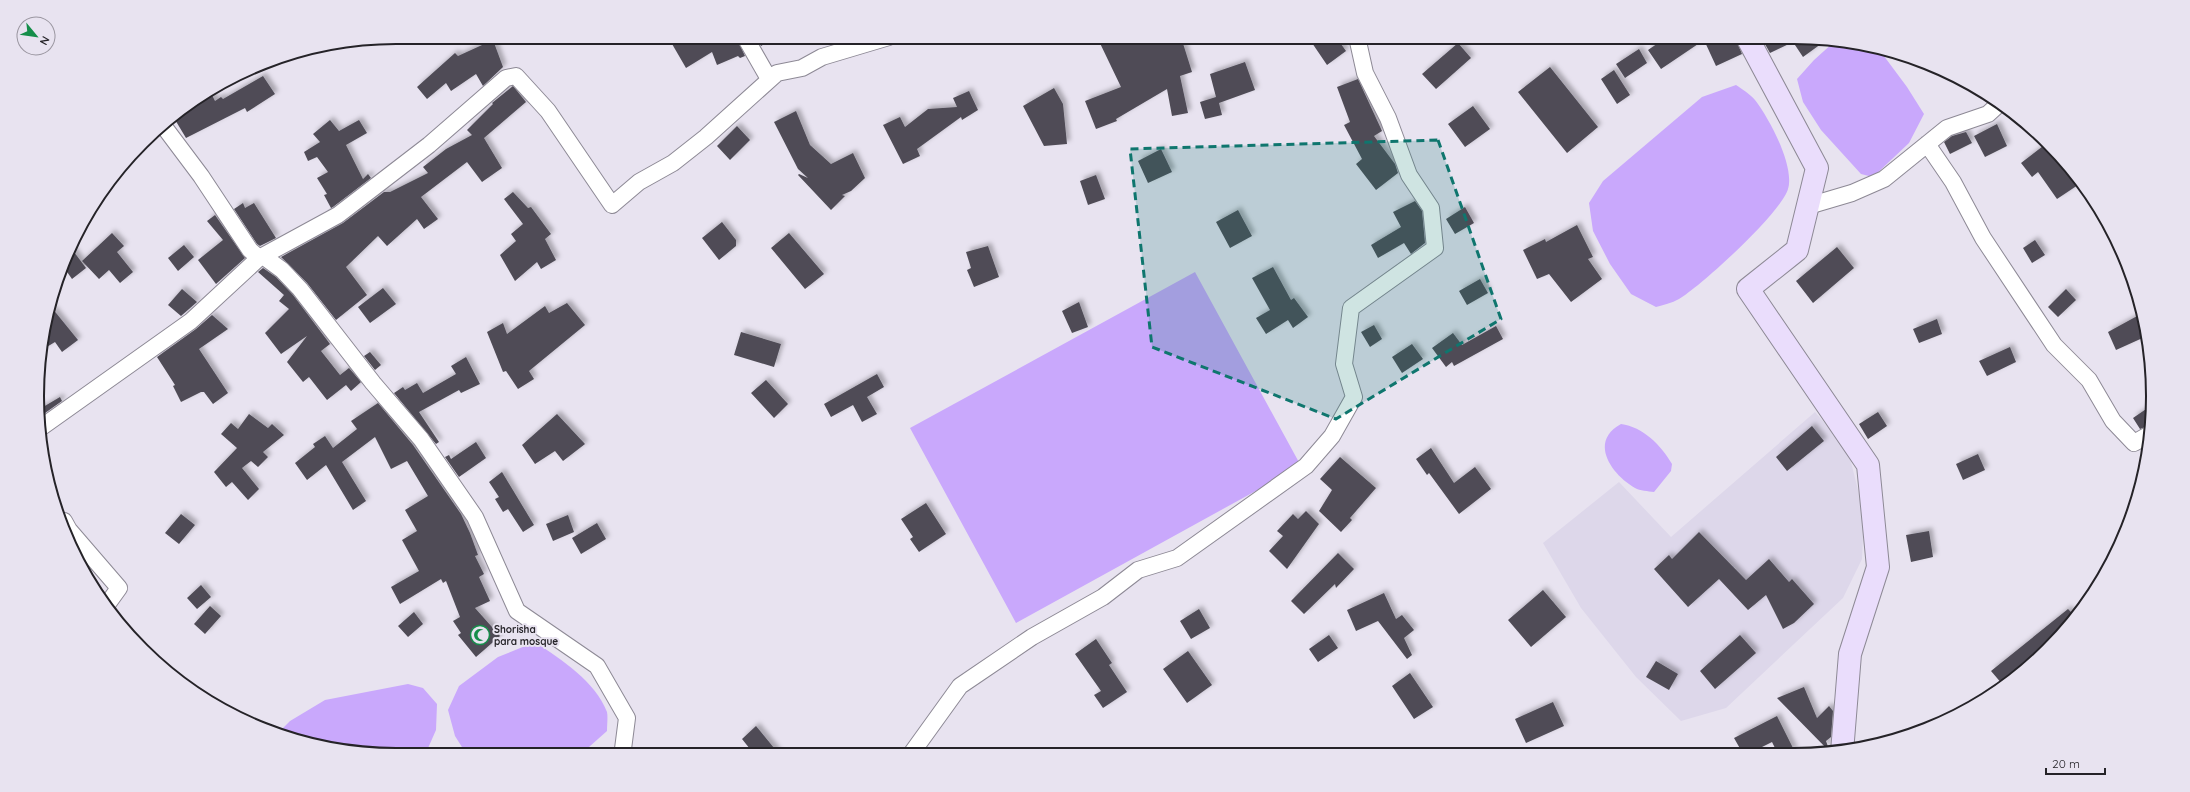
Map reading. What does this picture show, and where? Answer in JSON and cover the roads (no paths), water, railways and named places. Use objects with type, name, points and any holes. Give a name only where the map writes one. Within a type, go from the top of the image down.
[{"type":"street","points":[[749,44],[770,79]]},
{"type":"street","points":[[45,424],[191,321],[261,257],[338,215],[429,145],[506,78],[516,76],[532,91],[548,111],[612,205],[639,182],[673,163],[706,137],[777,73],[802,68],[822,58],[867,44]]},
{"type":"street","points":[[914,748],[960,686],[1032,637],[1103,597],[1138,570],[1177,558],[1306,466],[1332,436],[1354,397],[1344,364],[1351,308],[1435,248],[1431,208],[1409,175],[1388,118],[1365,73],[1359,44]]},
{"type":"street","points":[[1751,44],[1817,168],[1797,250],[1748,288],[1868,465],[1878,567],[1850,654],[1843,745]]},
{"type":"street","points":[[1808,206],[1852,193],[1884,179],[1947,128],[1988,114],[1995,107]]},
{"type":"street","points":[[166,129],[202,176],[250,250],[282,270],[300,288],[373,383],[421,440],[475,518],[517,611],[597,666],[627,718],[623,748]]},
{"type":"street","points":[[1927,144],[1953,182],[1983,238],[2054,345],[2089,380],[2113,421],[2134,443],[2143,438]]},
{"type":"street","points":[[72,534],[119,588],[110,601]]},
{"type":"place","name":"Shorisha para mosque","points":[[480,635]]}]
